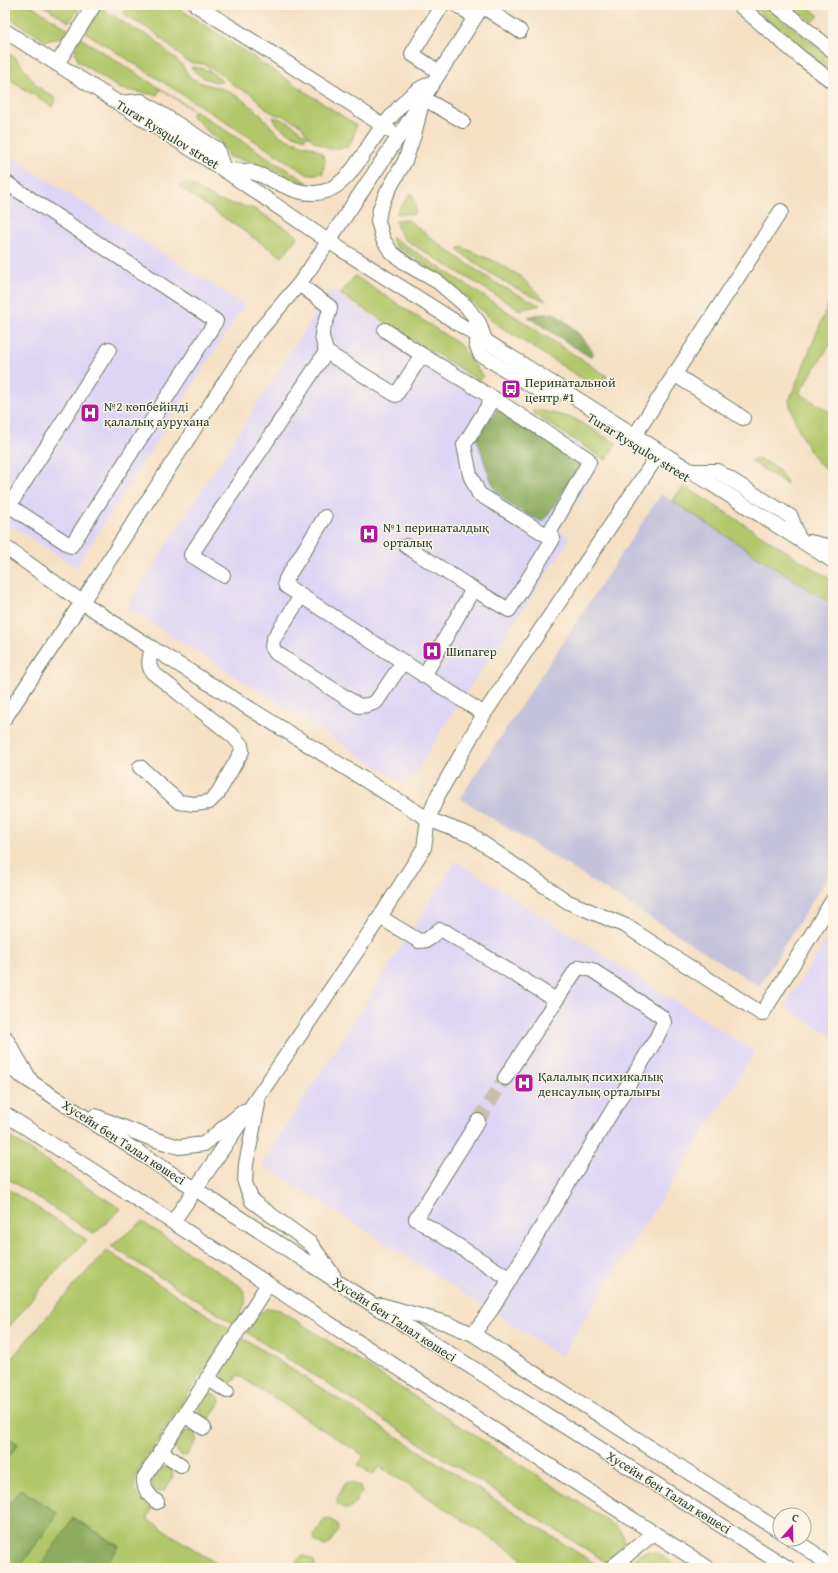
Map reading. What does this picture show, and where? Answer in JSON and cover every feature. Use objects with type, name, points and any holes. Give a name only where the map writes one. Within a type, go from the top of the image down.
[{"type":"street","points":[[57,64],[94,5]]},
{"type":"street","points":[[196,5],[356,106],[399,136]]},
{"type":"street","points":[[436,77],[412,54],[442,5]]},
{"type":"street","points":[[457,5],[480,9],[520,30]]},
{"type":"street","points":[[738,5],[800,57],[833,82]]},
{"type":"street","points":[[776,5],[833,51]]},
{"type":"street","points":[[5,718],[254,337],[299,284],[399,136],[480,9]]},
{"type":"street","name":"Turar Rysqulov street","points":[[5,31],[224,170],[556,394],[833,568]]},
{"type":"street","points":[[224,170],[247,171],[260,175],[291,189],[305,192],[324,192],[336,187],[347,177],[383,126],[414,92],[436,77]]},
{"type":"street","points":[[423,98],[463,121]]},
{"type":"street","points":[[423,98],[414,135],[405,161],[385,196],[380,209],[378,221],[383,239],[391,252],[408,265],[438,282],[466,306],[479,323],[481,342]]},
{"type":"street","points":[[5,182],[216,321],[71,546],[7,504],[109,349]]},
{"type":"street","points":[[635,435],[781,211]]},
{"type":"street","points":[[299,284],[330,307],[330,313],[322,335],[326,352],[396,395],[422,355]]},
{"type":"street","points":[[385,330],[422,355],[493,398],[588,459],[589,462],[548,536]]},
{"type":"street","name":"Turar Rysqulov street","points":[[481,342],[635,435],[833,561]]},
{"type":"street","points":[[223,575],[191,555],[326,352]]},
{"type":"street","points":[[674,374],[743,418]]},
{"type":"street","points":[[406,546],[509,610],[553,539],[479,494],[470,474],[464,445],[493,398]]},
{"type":"street","points":[[173,1222],[260,1096],[380,917],[424,848],[428,819],[438,795],[484,714],[656,458]]},
{"type":"street","points":[[325,517],[286,579],[286,586],[484,714]]},
{"type":"street","points":[[799,539],[833,548]]},
{"type":"street","points":[[5,547],[82,602],[152,648],[428,819],[472,836],[568,902],[626,926],[762,1014],[833,900]]},
{"type":"street","points":[[424,676],[473,589]]},
{"type":"street","points":[[300,596],[273,640],[272,647],[276,654],[360,706],[368,706],[376,702],[403,662]]},
{"type":"street","points":[[140,767],[179,802],[194,804],[209,802],[218,794],[242,751],[241,745],[233,736],[152,672],[149,667],[149,662],[152,648]]},
{"type":"street","points":[[380,917],[420,941],[427,940],[439,930],[446,932],[556,1000]]},
{"type":"street","points":[[473,1334],[491,1310],[652,1046],[664,1022],[662,1016],[592,970],[580,967],[576,970],[505,1078]]},
{"type":"street","points":[[5,1037],[33,1083]]},
{"type":"street","name":"Хусейн бен Талал көшесі","points":[[5,1066],[367,1301],[788,1568]]},
{"type":"street","points":[[70,1107],[179,1148],[204,1144],[260,1096]]},
{"type":"street","points":[[260,1096],[246,1164],[245,1183],[252,1201],[312,1244],[337,1281]]},
{"type":"street","points":[[5,1114],[708,1568]]},
{"type":"street","points":[[478,1121],[416,1219],[510,1279]]},
{"type":"street","points":[[157,1502],[149,1494],[143,1483],[144,1478],[268,1284]]},
{"type":"street","points":[[367,1301],[446,1323],[473,1334],[772,1526]]},
{"type":"street","points":[[207,1378],[227,1391]]},
{"type":"street","points":[[184,1415],[204,1428]]},
{"type":"street","points":[[160,1452],[181,1465]]},
{"type":"street","points":[[611,1568],[654,1533]]},
{"type":"street","points":[[805,1547],[814,1553],[830,1568]]},
{"type":"shaded area","name":"№2 көпбейінді қалалық аурухана","points":[[5,153],[244,305],[76,567],[5,522]]},
{"type":"shaded area","name":"№1 перинаталдық орталық","points":[[330,290],[602,460],[559,529],[570,539],[451,715],[407,786],[127,607]]},
{"type":"shaded area","points":[[661,494],[833,606],[833,868],[759,986],[460,798]]},
{"type":"shaded area","name":"Қалалық психикалық денсаулық орталығы","points":[[456,861],[755,1052],[561,1356],[262,1164]]},
{"type":"shaded area","points":[[833,929],[833,1037],[784,1006]]},
{"type":"green space","points":[[5,5],[30,5],[68,29],[61,38],[45,41],[5,15]]},
{"type":"green space","points":[[43,5],[82,5],[69,22]]},
{"type":"green space","points":[[128,5],[174,5],[356,125],[353,138],[348,147],[330,149],[314,141],[307,135],[301,125],[282,115],[277,115],[269,111],[250,93],[236,87],[218,72],[204,64],[192,63],[185,60],[153,31],[129,18],[124,13]]},
{"type":"green space","points":[[751,5],[764,5],[833,59],[833,72],[800,47]]},
{"type":"green space","points":[[792,5],[807,5],[819,16],[812,23]]},
{"type":"green space","points":[[101,8],[134,29],[153,38],[181,64],[190,77],[199,82],[226,90],[242,99],[258,112],[279,135],[288,140],[312,147],[321,152],[325,159],[323,173],[308,175],[85,32]]},
{"type":"green space","points":[[79,37],[161,89],[157,95],[120,89],[78,61],[75,50]]},
{"type":"green space","points":[[5,52],[16,58],[37,86],[56,99],[52,107],[5,76]]},
{"type":"green space","points":[[191,67],[208,71],[216,75],[222,82],[205,78]]},
{"type":"green space","points":[[171,95],[308,183],[294,181],[274,169],[263,165],[229,157],[221,144],[191,115],[194,111]]},
{"type":"green space","points":[[273,117],[295,126],[306,136],[305,139],[282,129],[275,122]]},
{"type":"green space","points":[[186,182],[219,201],[253,208],[298,236],[282,257],[179,187]]},
{"type":"green space","points":[[411,193],[416,206],[414,214],[396,213]]},
{"type":"green space","points":[[396,220],[408,220],[447,250],[499,285],[540,305],[520,310],[404,239],[397,227]]},
{"type":"green space","points":[[391,238],[394,238],[607,376],[600,390],[498,325],[465,296],[412,256],[395,246]]},
{"type":"green space","points":[[459,248],[464,248],[494,261],[520,276],[546,301],[534,297],[500,279],[459,251]]},
{"type":"green space","points":[[355,276],[459,344],[483,376],[480,381],[340,294]]},
{"type":"green space","points":[[833,293],[833,340],[799,393],[833,414],[833,474],[818,463],[809,450],[797,425],[789,401]]},
{"type":"green space","points":[[554,313],[566,322],[586,342],[594,354],[590,357],[528,317]]},
{"type":"green space","points":[[505,408],[583,462],[543,522],[510,504],[499,494],[485,464],[477,439],[496,410]]},
{"type":"green space","points":[[534,409],[573,418],[616,443],[606,460],[532,413]]},
{"type":"green space","points":[[756,458],[777,470],[784,477],[787,482],[786,484],[751,461]]},
{"type":"green space","points":[[684,486],[833,581],[833,605],[672,501]]},
{"type":"green space","points":[[5,1134],[121,1209],[94,1234],[5,1177]]},
{"type":"green space","points":[[5,1187],[87,1240],[45,1283],[5,1332]]},
{"type":"green space","points":[[142,1222],[240,1286],[244,1291],[245,1301],[243,1310],[234,1324],[111,1246]]},
{"type":"green space","points":[[107,1251],[230,1329],[138,1471],[135,1483],[136,1493],[142,1501],[152,1509],[147,1519],[223,1568],[104,1568],[119,1546],[74,1518],[39,1568],[19,1568],[58,1513],[20,1489],[5,1511],[5,1462],[18,1444],[5,1434],[5,1366],[74,1285]]},
{"type":"green space","points":[[268,1308],[280,1310],[614,1525],[623,1536],[624,1541],[620,1550],[606,1562],[246,1332],[259,1313]]},
{"type":"green space","points":[[243,1338],[600,1567],[518,1568],[517,1566],[522,1558],[379,1466],[373,1475],[358,1465],[364,1456],[238,1375],[233,1382],[226,1382],[222,1372],[223,1368]]},
{"type":"green space","points":[[212,1394],[219,1397],[220,1403],[210,1418],[206,1419],[200,1413],[199,1407],[206,1397]]},
{"type":"green space","points":[[187,1431],[192,1431],[195,1433],[197,1440],[187,1455],[182,1456],[178,1453],[175,1445],[179,1436]]},
{"type":"green space","points":[[5,1434],[18,1444],[5,1462]]},
{"type":"green space","points":[[163,1467],[172,1470],[173,1477],[164,1491],[157,1492],[152,1486],[152,1479],[156,1472]]},
{"type":"green space","points":[[352,1482],[360,1487],[362,1492],[351,1508],[346,1509],[337,1504],[337,1498],[346,1483]]},
{"type":"green space","points":[[20,1489],[58,1513],[19,1568],[5,1568],[5,1511]]},
{"type":"green space","points":[[73,1518],[119,1547],[104,1568],[39,1568]]},
{"type":"green space","points":[[329,1519],[338,1524],[339,1529],[328,1545],[324,1546],[315,1541],[314,1535],[324,1520]]},
{"type":"green space","points":[[649,1551],[657,1553],[680,1568],[624,1568],[642,1553]]},
{"type":"green space","points":[[305,1556],[314,1561],[314,1568],[293,1568],[300,1557]]},
{"type":"tunnel","points":[[478,1121],[505,1078]]},
{"type":"place","name":"Перинатальной центр #1","points":[[511,389]]},
{"type":"place","name":"№2 көпбейінді қалалық аурухана","points":[[90,413]]},
{"type":"place","name":"№1 перинаталдық орталық","points":[[369,534]]},
{"type":"place","name":"Шипагер","points":[[432,651]]},
{"type":"place","name":"Қалалық психикалық денсаулық орталығы","points":[[524,1083]]}]
